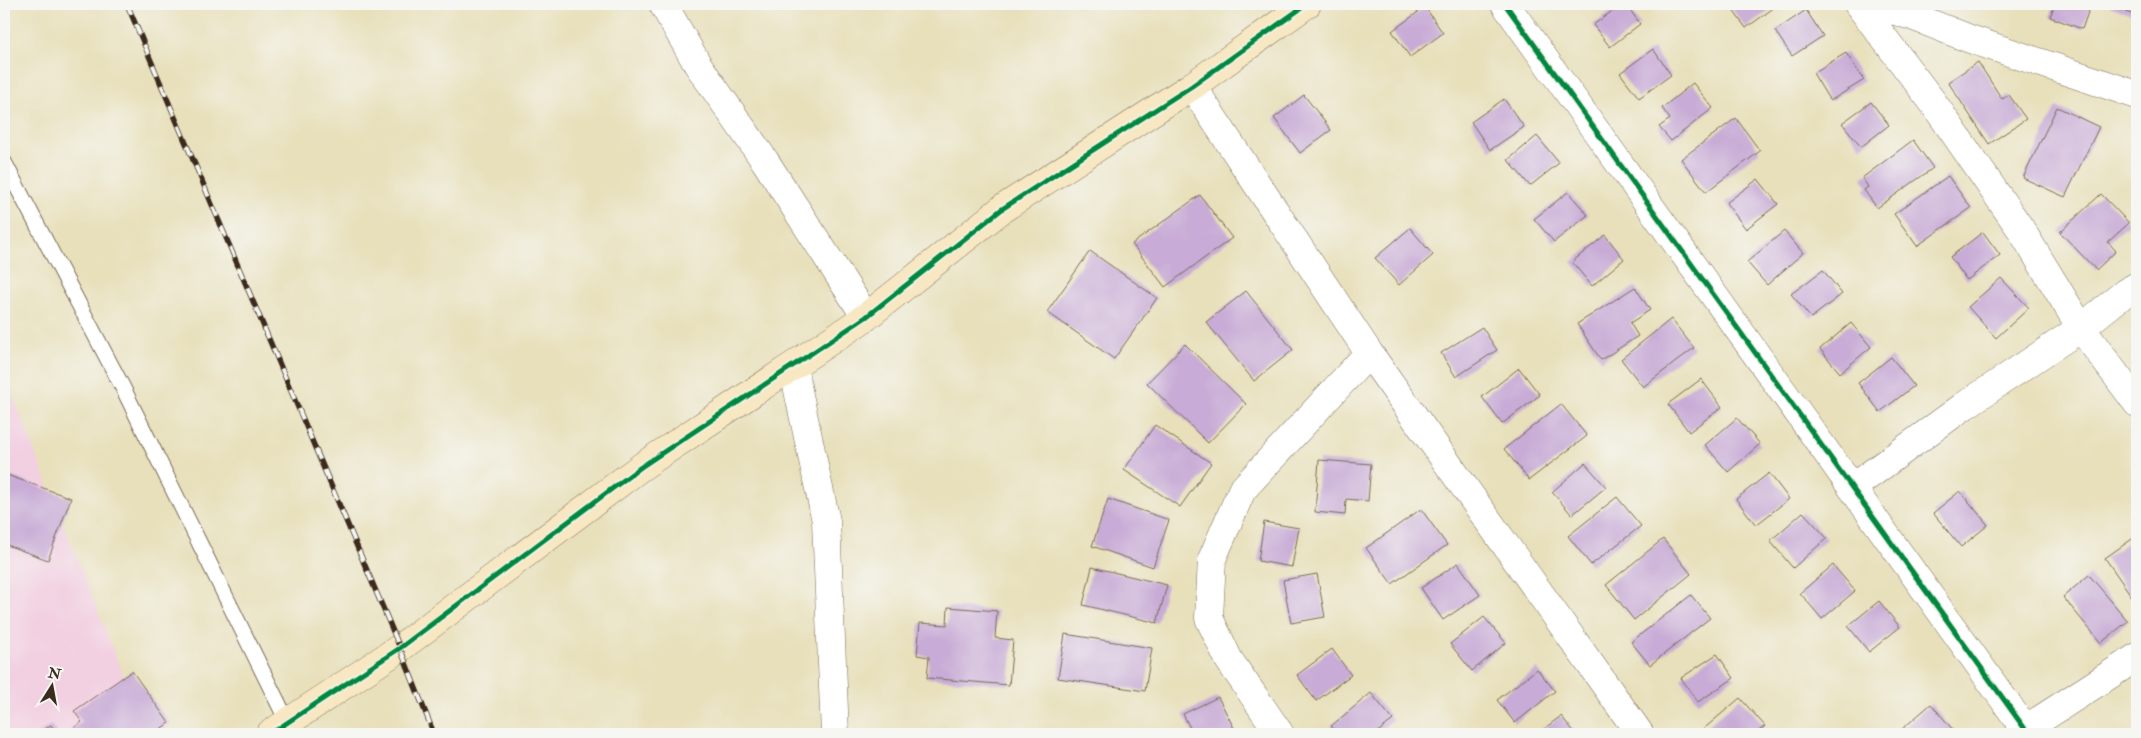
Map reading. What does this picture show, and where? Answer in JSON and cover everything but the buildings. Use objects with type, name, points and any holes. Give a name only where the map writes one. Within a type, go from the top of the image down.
[{"type":"street","points":[[663,4],[698,65],[765,161],[866,317]]},
{"type":"street","points":[[279,728],[400,648],[641,467],[866,317],[1002,209],[1192,86],[1307,4]]},
{"type":"street","points":[[1505,4],[1853,487],[2021,732],[2137,657]]},
{"type":"street","points":[[1858,4],[1932,101],[2020,228],[2081,328],[2137,403]]},
{"type":"street","points":[[1872,4],[1912,16],[1970,39],[2137,96]]},
{"type":"street","points":[[1192,86],[1369,353],[1640,734]]},
{"type":"street","points":[[1853,487],[1964,406],[2081,328],[2137,286]]},
{"type":"street","points":[[1280,734],[1229,660],[1208,618],[1212,559],[1242,490],[1369,353]]},
{"type":"street","points":[[793,367],[826,521],[835,734]]},
{"type":"lane","points":[[4,162],[123,388],[279,728]]},
{"type":"shaded area","points":[[4,373],[125,680],[172,734],[4,734]]},
{"type":"railway","points":[[127,4],[400,648],[434,734]]},
{"type":"cycle path","points":[[270,734],[400,648],[641,467],[866,317],[1002,209],[1192,86],[1307,4]]},
{"type":"cycle path","points":[[1505,4],[2025,729]]}]
